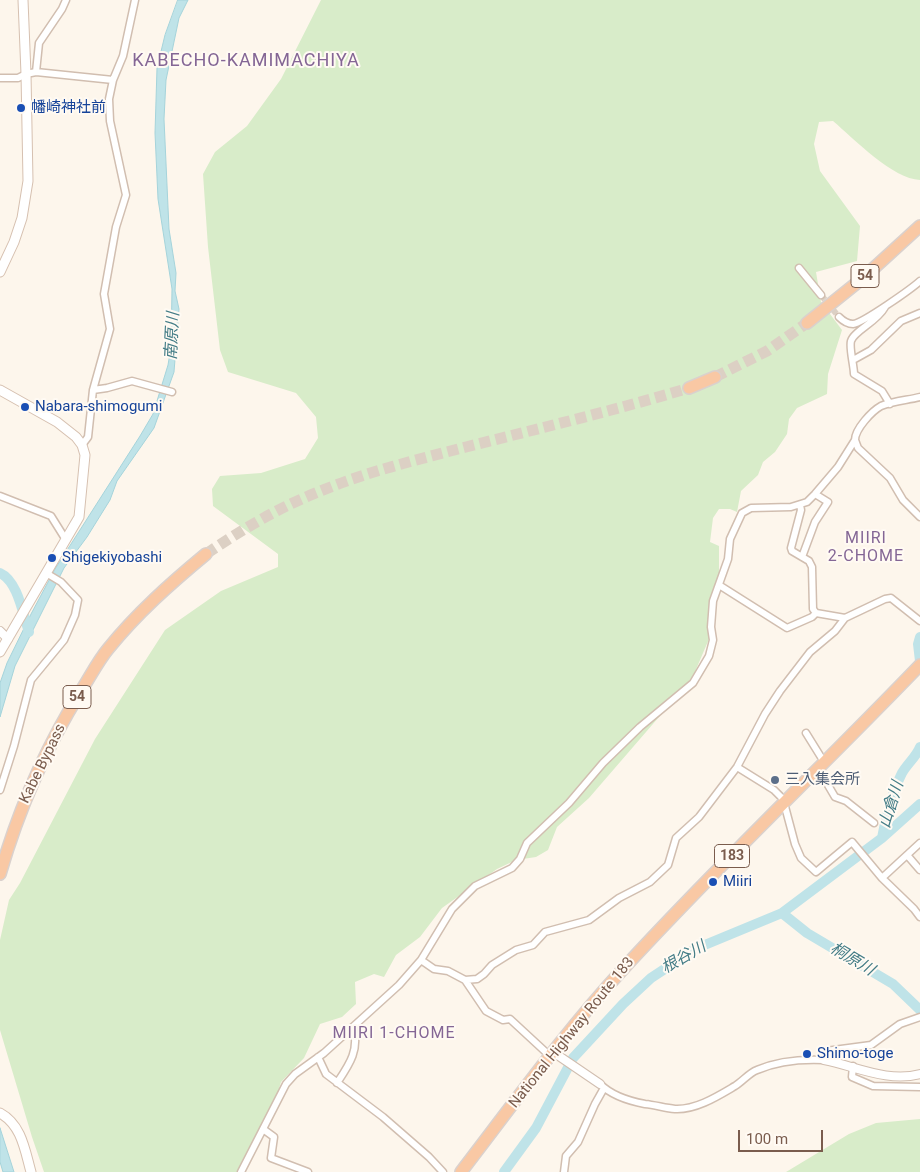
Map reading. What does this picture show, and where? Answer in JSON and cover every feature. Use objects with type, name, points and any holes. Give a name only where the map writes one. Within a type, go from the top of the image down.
[{"type":"highway","name":"54","points":[[807,323],[863,278],[920,226]]},
{"type":"highway","points":[[689,388],[715,377]]},
{"type":"highway","name":"Kabe Bypass","points":[[0,874],[30,785],[67,714],[106,650],[173,581],[206,554]]},
{"type":"highway","name":"National Highway Route 183","points":[[461,1172],[551,1054],[624,968],[919,666]]},
{"type":"main road","points":[[0,272],[14,242],[26,199],[28,161],[23,0]]},
{"type":"main road","points":[[0,390],[58,422],[82,444],[85,455],[79,517],[48,574],[0,652]]},
{"type":"main road","points":[[2,1114],[17,1128],[31,1172]]},
{"type":"street","points":[[36,72],[39,43],[66,0]]},
{"type":"street","points":[[82,444],[88,436],[93,390],[110,329],[104,294],[116,227],[126,195],[110,121],[109,99],[113,80],[123,56],[135,0]]},
{"type":"street","points":[[0,78],[18,78],[36,72],[113,80]]},
{"type":"street","points":[[799,268],[821,295]]},
{"type":"street","points":[[839,317],[847,323],[858,322],[885,307],[898,296],[919,284]]},
{"type":"street","points":[[885,307],[878,318],[855,335],[850,344],[854,374],[882,390],[890,404]]},
{"type":"street","points":[[853,360],[871,350],[901,321],[920,313]]},
{"type":"street","points":[[93,390],[132,381],[172,392]]},
{"type":"street","points":[[241,1172],[286,1084],[295,1074],[318,1058],[399,985],[421,960],[452,909],[476,886],[512,868],[520,859],[527,844],[569,803],[603,763],[640,727],[694,683],[709,656],[713,640],[711,627],[712,601],[728,559],[730,539],[742,513],[751,508],[791,507],[807,502],[838,467],[863,423],[880,407],[920,397]]},
{"type":"street","points":[[855,440],[858,448],[890,478],[903,500],[920,517]]},
{"type":"street","points":[[802,557],[815,522],[828,502],[815,494]]},
{"type":"street","points":[[0,496],[51,516],[66,540]]},
{"type":"street","points":[[800,505],[801,510],[791,548],[792,551],[809,561],[812,567],[813,609],[816,613],[845,618]]},
{"type":"street","points":[[0,790],[17,737],[31,680],[64,640],[75,615],[78,600],[61,582],[48,574]]},
{"type":"street","points":[[719,585],[787,628],[812,617],[816,613]]},
{"type":"street","points":[[465,980],[477,979],[492,965],[516,950],[533,945],[545,932],[589,920],[619,898],[650,882],[668,865],[676,838],[699,817],[737,767],[765,714],[780,691],[810,652],[835,631],[845,618],[885,599],[892,598],[920,621]]},
{"type":"street","points":[[0,631],[8,639]]},
{"type":"street","points":[[806,733],[835,797],[846,801],[857,812],[874,823]]},
{"type":"street","points":[[737,767],[774,790],[782,799],[801,858],[816,872],[852,842],[882,878],[914,908],[920,917]]},
{"type":"street","points":[[882,878],[920,843]]},
{"type":"street","points":[[907,855],[920,870]]},
{"type":"street","points":[[421,960],[434,969],[448,971],[465,980],[486,1011],[503,1020],[510,1019],[551,1054],[618,1096],[638,1102],[677,1109],[688,1108],[737,1085],[756,1070],[803,1059],[824,1060],[853,1066],[881,1075],[897,1077],[920,1074]]},
{"type":"street","points":[[824,1060],[826,1052],[870,1045],[900,1024],[920,1017]]},
{"type":"street","points":[[337,1083],[354,1054],[356,1042],[353,1027]]},
{"type":"street","points":[[318,1058],[326,1074],[382,1117],[443,1172]]},
{"type":"street","points":[[853,1066],[852,1077],[874,1086],[920,1087]]},
{"type":"street","points":[[564,1172],[566,1156],[578,1142],[602,1086]]},
{"type":"street","points":[[263,1129],[274,1137],[271,1158],[308,1172]]},
{"type":"green space","points":[[321,0],[920,0],[920,180],[909,178],[886,166],[833,121],[819,122],[814,144],[820,171],[860,226],[857,261],[816,272],[821,302],[842,330],[828,374],[827,394],[797,408],[789,419],[787,434],[775,452],[763,462],[758,475],[741,491],[737,512],[730,509],[719,509],[713,518],[710,542],[719,546],[719,590],[712,632],[694,674],[589,798],[557,827],[548,850],[536,857],[516,860],[497,869],[442,908],[420,937],[396,955],[384,977],[374,974],[355,982],[356,1004],[342,1017],[320,1024],[304,1058],[281,1082],[269,1121],[245,1172],[44,1172],[0,1030],[0,940],[9,900],[20,883],[95,739],[165,630],[221,591],[278,567],[278,554],[213,506],[212,489],[220,476],[261,473],[305,459],[318,438],[316,417],[296,393],[228,372],[220,350],[208,247],[203,174],[215,152],[247,126],[281,79]]},
{"type":"green space","points":[[920,1119],[920,1172],[786,1172],[849,1134],[876,1123]]},
{"type":"water","name":"南原川","points":[[178,0],[188,0],[179,18],[166,80],[164,119],[169,229],[176,273],[175,291],[179,309],[174,372],[154,428],[117,481],[110,500],[87,537],[64,568],[15,666],[0,717],[0,683],[7,663],[55,569],[153,414],[168,365],[171,347],[172,289],[158,199],[155,133],[157,68],[165,35]]},
{"type":"water","points":[[0,1128],[14,1172],[3,1172],[0,1162]]},
{"type":"waterway","points":[[0,573],[6,577],[16,591],[29,632]]},
{"type":"waterway","name":"山倉川","points":[[920,637],[918,644],[920,661]]},
{"type":"waterway","name":"山倉川","points":[[882,838],[898,781],[920,747]]},
{"type":"waterway","name":"根谷川","points":[[504,1172],[536,1128],[573,1058],[623,1004],[651,978],[695,949],[782,913],[882,838],[920,804]]},
{"type":"waterway","name":"桐原川","points":[[782,913],[807,933],[893,984],[920,1010]]},
{"type":"tunnel","points":[[821,295],[839,317]]},
{"type":"tunnel","points":[[715,377],[767,351],[807,323]]},
{"type":"tunnel","points":[[206,554],[274,512],[303,498],[354,478],[689,388]]},
{"type":"place","name":"幡崎神社前","points":[[21,108]]},
{"type":"place","name":"Nabara-shimogumi","points":[[25,407]]},
{"type":"place","name":"Shigekiyobashi","points":[[52,558]]},
{"type":"place","name":"三入集会所","points":[[775,780]]},
{"type":"place","name":"Miiri","points":[[713,882]]},
{"type":"place","name":"Shimo-toge","points":[[807,1054]]},
{"type":"district","name":"KABECHO-KAMIMACHIYA","points":[[246,61]]},
{"type":"district","name":"MIIRI 2-CHOME","points":[[866,548]]},
{"type":"district","name":"MIIRI 1-CHOME","points":[[394,1034]]}]
